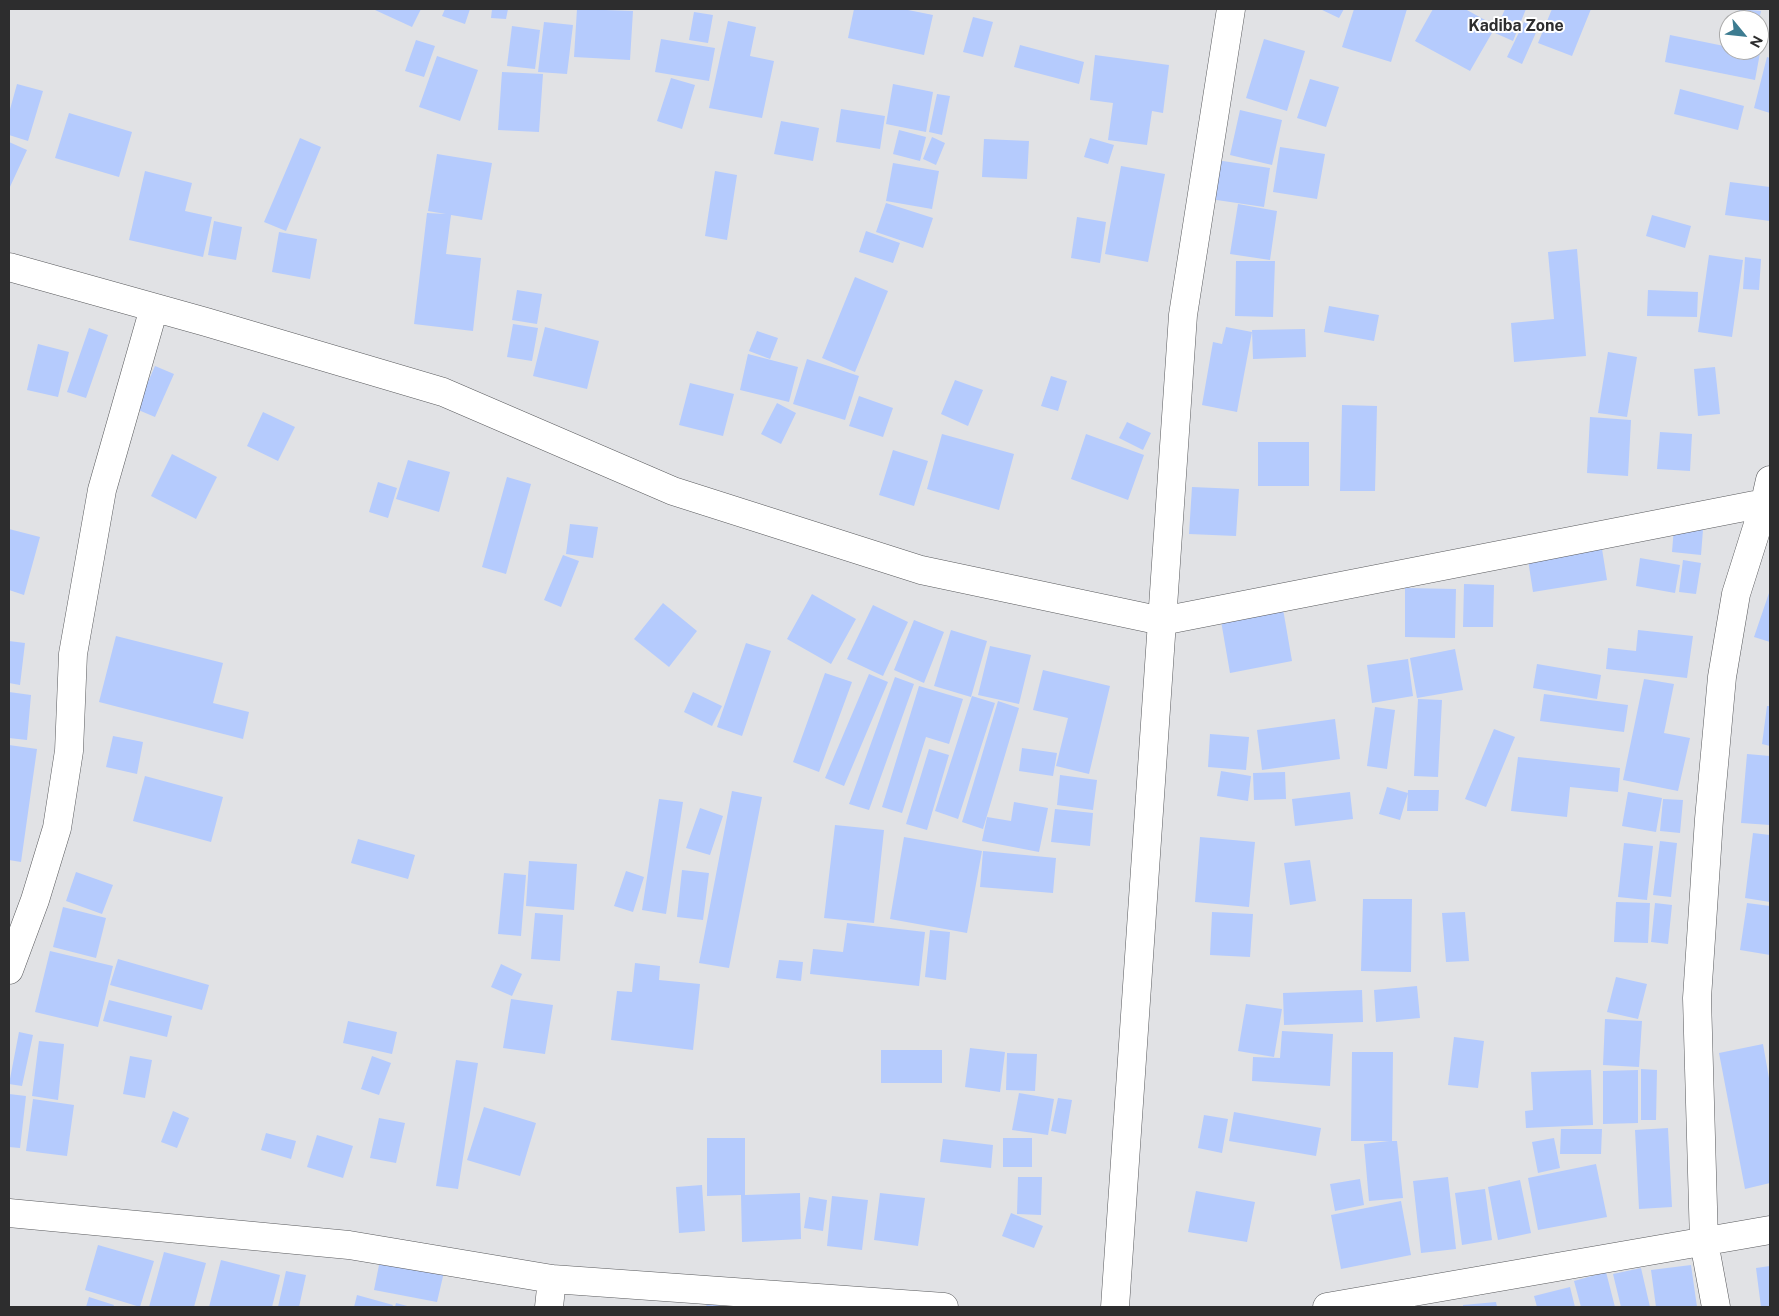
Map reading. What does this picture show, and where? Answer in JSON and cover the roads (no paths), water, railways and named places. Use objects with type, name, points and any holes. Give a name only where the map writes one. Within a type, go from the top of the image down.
[{"type":"street","points":[[1115,1307],[1183,315],[1231,9]]},
{"type":"street","points":[[9,267],[443,392],[673,491],[921,570],[1162,621],[1768,495],[1736,594],[1722,676],[1709,818],[1696,998],[1704,1242],[1716,1307]]},
{"type":"street","points":[[9,970],[35,900],[56,828],[69,751],[73,654],[102,490],[154,308]]},
{"type":"street","points":[[9,1213],[349,1245],[552,1279],[944,1307]]},
{"type":"street","points":[[1327,1307],[1770,1230]]},
{"type":"street","points":[[549,1307],[552,1279]]},
{"type":"district","name":"Kadiba Zone","points":[[1516,26]]}]
